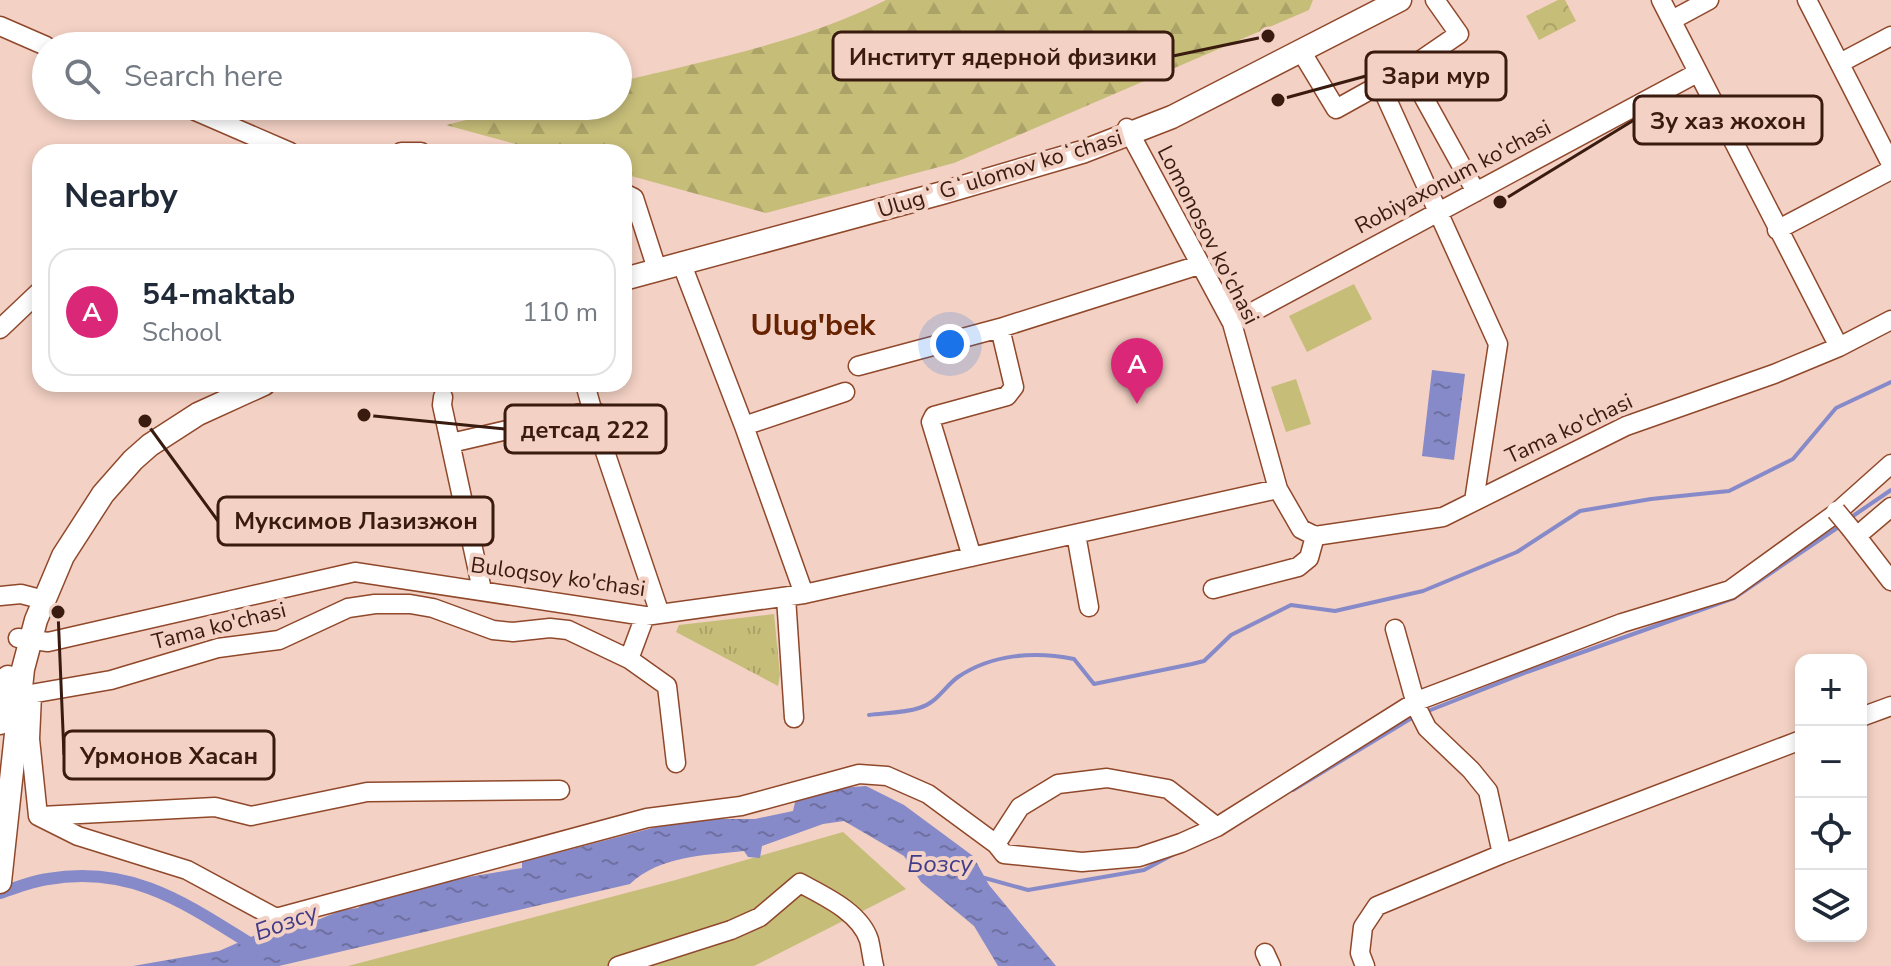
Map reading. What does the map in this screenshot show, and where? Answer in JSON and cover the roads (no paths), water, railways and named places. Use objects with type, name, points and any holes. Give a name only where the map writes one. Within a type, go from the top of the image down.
[{"type":"main road","name":"Ulugʻ Gʻulomov koʻchasi","points":[[632,269],[940,187],[1129,132],[1386,0]]},
{"type":"main road","name":"Ulugʻ Gʻulomov koʻchasi","points":[[632,277],[956,190],[1082,152],[1301,51],[1400,0]]},
{"type":"main road","points":[[1,873],[14,695],[24,640],[68,531],[103,481],[128,454],[169,424],[231,392]]},
{"type":"main road","points":[[39,598],[103,494],[133,460],[150,445],[198,414],[246,392]]},
{"type":"main road","points":[[0,723],[14,695]]},
{"type":"street","points":[[1301,51],[1336,109],[1408,69],[1459,34],[1435,0]]},
{"type":"street","points":[[1661,0],[1839,347]]},
{"type":"street","points":[[1672,20],[1709,0]]},
{"type":"street","points":[[1777,230],[1891,167],[1807,0]]},
{"type":"street","points":[[0,26],[32,40]]},
{"type":"street","points":[[1840,63],[1891,36]]},
{"type":"street","points":[[1408,69],[1476,192]]},
{"type":"street","name":"Robiyaxonum ko'chasi","points":[[1232,323],[1697,73]]},
{"type":"street","points":[[1380,84],[1498,344],[1474,501]]},
{"type":"street","points":[[216,120],[272,144]]},
{"type":"street","name":"Lomonosov ko'chasi","points":[[1129,132],[1232,323],[1278,489],[1301,529],[1315,536]]},
{"type":"street","points":[[632,197],[655,263]]},
{"type":"street","points":[[681,262],[744,426],[795,596],[794,718]]},
{"type":"street","points":[[858,366],[1000,328],[1199,265]]},
{"type":"street","points":[[0,329],[32,299]]},
{"type":"street","name":"Tama ko'chasi","points":[[1315,536],[1443,517],[1626,426],[1774,374],[1839,347],[1891,320]]},
{"type":"street","points":[[972,557],[931,422],[934,416],[1011,393],[1014,387],[1000,328]]},
{"type":"street","points":[[588,392],[652,615],[629,659]]},
{"type":"street","points":[[744,426],[845,392]]},
{"type":"street","points":[[443,397],[442,405],[482,590]]},
{"type":"street","points":[[451,443],[594,410]]},
{"type":"street","points":[[38,816],[78,836],[187,870],[276,918],[647,818],[741,806],[859,774],[887,776],[928,794],[996,844],[1004,854],[1082,862],[1139,857],[1217,827],[1417,705],[1622,623],[1730,590],[1835,512],[1891,464]]},
{"type":"street","name":"Buloqsoy ko'chasi","points":[[24,640],[48,642],[355,572],[652,615],[795,596],[1278,489]]},
{"type":"street","points":[[1855,532],[1891,507]]},
{"type":"street","points":[[1835,512],[1855,532],[1891,581]]},
{"type":"street","points":[[1076,534],[1089,607]]},
{"type":"street","points":[[1213,589],[1298,567],[1309,558],[1315,536]]},
{"type":"street","points":[[0,596],[17,593],[39,598]]},
{"type":"street","name":"Tama ko'chasi","points":[[14,695],[111,680],[218,648],[279,640],[348,608],[410,604],[433,608],[493,630],[568,630],[629,659],[667,686],[676,763]]},
{"type":"street","points":[[1395,629],[1417,705],[1427,728],[1488,791],[1502,854]]},
{"type":"street","points":[[14,695],[30,739],[38,816]]},
{"type":"street","points":[[1867,715],[1891,706]]},
{"type":"street","points":[[1365,966],[1360,953],[1363,927],[1377,906],[1502,854],[1795,742]]},
{"type":"street","points":[[996,844],[1020,807],[1058,784],[1107,778],[1168,789],[1217,827]]},
{"type":"street","points":[[38,816],[215,807],[251,816],[367,792],[560,790]]},
{"type":"street","points":[[618,966],[731,930],[760,917],[800,883],[835,903],[856,921],[868,937],[874,966]]},
{"type":"water","points":[[1432,370],[1465,374],[1454,460],[1422,456]]},
{"type":"water","name":"Бозсу","points":[[866,786],[904,805],[973,856],[989,885],[1056,966],[998,966],[974,926],[921,882],[904,856],[844,821],[823,824],[762,846],[760,858],[748,857],[744,851],[684,858],[655,868],[630,884],[279,966],[133,966],[219,951],[271,928],[358,908],[367,900],[404,888],[522,868],[522,862],[687,819],[755,819],[793,811],[796,798],[826,789]]},
{"type":"waterway","points":[[869,715],[925,706],[958,677],[999,659],[1029,655],[1074,659],[1094,684],[1204,661],[1231,635],[1291,605],[1335,611],[1423,591],[1517,552],[1580,511],[1651,499],[1729,491],[1793,459],[1836,408],[1891,382]]},
{"type":"waterway","points":[[1850,518],[1891,490]]},
{"type":"waterway","points":[[1423,713],[1734,598],[1840,526]]},
{"type":"waterway","points":[[1293,790],[1415,716]]},
{"type":"waterway","points":[[981,877],[1028,890],[1144,870],[1176,853]]},
{"type":"waterway","points":[[0,893],[42,880],[79,876],[134,883],[184,904],[259,949]]},
{"type":"place","name":"Институт ядерной физики","points":[[1268,36]]},
{"type":"place","name":"Зари мур","points":[[1278,100]]},
{"type":"place","name":"Зу хаз жохон","points":[[1500,202]]},
{"type":"place","name":"54-maktab","points":[[1137,404]]},
{"type":"place","name":"детсад 222","points":[[364,415]]},
{"type":"place","name":"Муксимов Лазизжон","points":[[145,421]]},
{"type":"place","name":"Урмонов Хасан","points":[[58,612]]},
{"type":"district","name":"Ulug'bek","points":[[813,325]]}]
